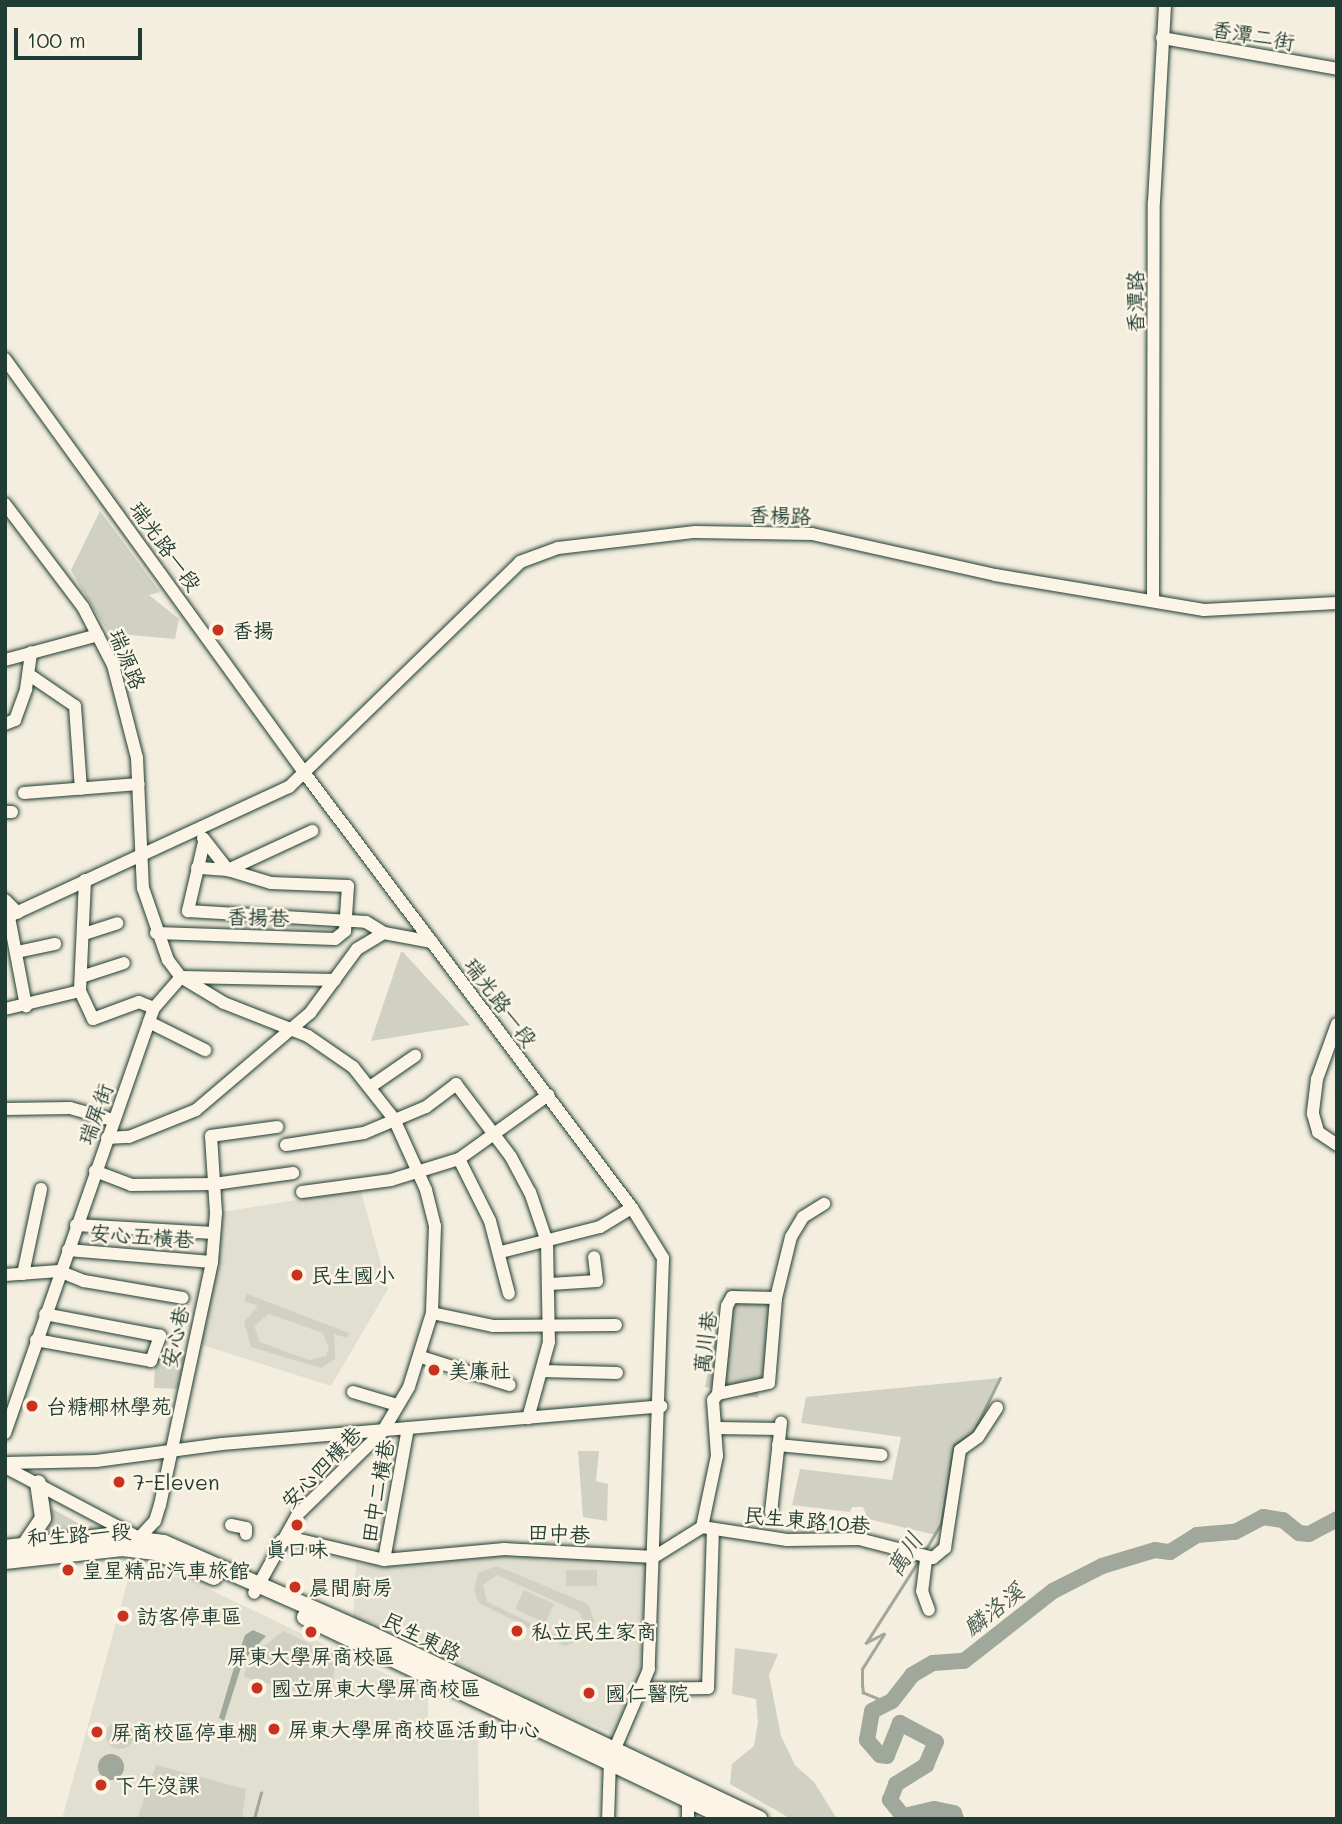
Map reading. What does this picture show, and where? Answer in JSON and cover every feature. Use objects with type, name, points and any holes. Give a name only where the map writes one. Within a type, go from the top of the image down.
[{"type":"main road","points":[[25,1545],[43,1518],[38,1483]]},
{"type":"main road","name":"和生路一段","points":[[5,1548],[109,1536],[139,1538]]},
{"type":"main road","name":"民生東路","points":[[139,1538],[164,1543],[688,1792],[759,1819]]},
{"type":"main road","name":"和生路一段","points":[[5,1561],[122,1548],[156,1552]]},
{"type":"main road","name":"民生東路","points":[[156,1552],[257,1589]]},
{"type":"main road","name":"民生東路","points":[[688,1792],[729,1819]]},
{"type":"street","name":"香潭路","points":[[1153,600],[1154,202],[1165,5]]},
{"type":"street","name":"香潭二街","points":[[1162,38],[1337,69]]},
{"type":"street","name":"瑞光路一段","points":[[5,359],[303,771],[632,1208],[663,1258],[661,1406],[649,1669],[643,1689],[613,1755]]},
{"type":"street","name":"瑞源路","points":[[5,504],[83,607],[123,695],[139,784],[138,856]]},
{"type":"street","name":"香楊路","points":[[303,771],[520,562],[558,548],[695,532],[812,534],[995,575],[1204,610],[1337,603]]},
{"type":"street","points":[[5,660],[98,635]]},
{"type":"street","points":[[5,724],[15,720],[31,676],[31,652]]},
{"type":"street","points":[[31,676],[75,706],[81,789]]},
{"type":"street","points":[[11,916],[278,794],[303,771]]},
{"type":"street","points":[[24,793],[139,784]]},
{"type":"street","points":[[200,828],[204,842],[228,870]]},
{"type":"street","points":[[228,870],[312,831]]},
{"type":"street","points":[[204,842],[188,911],[366,922],[384,933],[432,942]]},
{"type":"street","points":[[138,856],[156,933],[181,977],[224,1003],[293,1029],[353,1067],[394,1119]]},
{"type":"street","points":[[197,868],[228,870],[271,883],[348,886],[346,920]]},
{"type":"street","points":[[85,880],[80,991],[93,1019],[139,1002],[155,1008]]},
{"type":"street","points":[[5,900],[11,916],[26,1006]]},
{"type":"street","name":"香揚巷","points":[[156,933],[335,939],[345,931],[346,920]]},
{"type":"street","points":[[84,934],[117,922]]},
{"type":"street","points":[[107,1138],[129,1137],[196,1110],[293,1029],[335,980],[357,949],[384,933]]},
{"type":"street","points":[[18,952],[55,944]]},
{"type":"street","points":[[81,977],[124,963]]},
{"type":"street","points":[[181,977],[335,980]]},
{"type":"street","name":"瑞屏街","points":[[5,1433],[59,1271],[149,1022],[155,1008],[181,977]]},
{"type":"street","points":[[5,1009],[80,991]]},
{"type":"street","points":[[149,1022],[205,1050]]},
{"type":"street","points":[[1337,1024],[1317,1079],[1313,1114],[1318,1132],[1337,1145]]},
{"type":"street","points":[[370,1087],[415,1056]]},
{"type":"street","points":[[286,1145],[364,1133],[426,1107],[456,1084],[497,1135],[530,1192],[547,1242],[550,1326],[542,1371],[528,1418]]},
{"type":"street","points":[[302,1192],[391,1180],[459,1159],[497,1135],[548,1095]]},
{"type":"street","points":[[5,1109],[70,1108],[113,1120]]},
{"type":"street","name":"安心四橫巷","points":[[257,1589],[298,1514],[383,1431],[421,1357],[432,1313],[435,1226],[418,1170],[394,1119]]},
{"type":"street","name":"安心巷","points":[[139,1538],[155,1521],[212,1262],[214,1184],[211,1136],[277,1127]]},
{"type":"street","points":[[459,1159],[475,1185],[501,1252],[509,1294]]},
{"type":"street","points":[[95,1171],[131,1185],[214,1184],[293,1173]]},
{"type":"street","points":[[23,1274],[41,1189]]},
{"type":"street","name":"萬川巷","points":[[776,1298],[732,1297],[727,1306],[716,1397],[769,1383],[776,1298],[791,1237],[803,1217],[824,1203]]},
{"type":"street","points":[[501,1252],[600,1227],[632,1208]]},
{"type":"street","points":[[76,1225],[214,1233]]},
{"type":"street","name":"安心五橫巷","points":[[68,1250],[212,1262]]},
{"type":"street","points":[[550,1284],[597,1280],[594,1257]]},
{"type":"street","points":[[5,1275],[59,1271],[84,1282],[183,1297]]},
{"type":"street","points":[[432,1313],[493,1326],[616,1325]]},
{"type":"street","points":[[36,1340],[151,1361],[159,1336],[45,1314]]},
{"type":"street","points":[[421,1357],[510,1385]]},
{"type":"street","points":[[542,1371],[617,1373]]},
{"type":"street","name":"安心四橫巷","points":[[353,1392],[397,1405]]},
{"type":"street","points":[[654,1557],[708,1529],[717,1456],[716,1397]]},
{"type":"street","points":[[5,1465],[96,1461],[170,1449],[661,1406]]},
{"type":"street","points":[[929,1610],[922,1591],[926,1560],[945,1548],[960,1450],[978,1437],[997,1408]]},
{"type":"street","points":[[716,1428],[780,1426],[771,1513]]},
{"type":"street","name":"田中二橫巷","points":[[384,1560],[408,1428]]},
{"type":"street","points":[[778,1445],[882,1455]]},
{"type":"street","name":"民生東路","points":[[5,1465],[139,1538],[156,1552]]},
{"type":"street","points":[[231,1525],[246,1528],[246,1534]]},
{"type":"street","name":"民生東路10巷","points":[[643,1689],[708,1688],[708,1529],[787,1540],[859,1539],[926,1560]]},
{"type":"street","name":"田中巷","points":[[281,1541],[296,1539],[384,1560],[504,1549],[654,1557]]},
{"type":"street","points":[[608,1819],[613,1755]]},
{"type":"street","points":[[688,1792],[688,1819]]},
{"type":"shaded area","points":[[100,511],[160,592],[149,595],[179,619],[175,639],[109,633],[82,590],[71,570]]},
{"type":"shaded area","points":[[403,952],[470,1025],[371,1041]]},
{"type":"shaded area","name":"民生國小","points":[[359,1184],[388,1289],[331,1386],[193,1342],[216,1213],[302,1199],[302,1192]]},
{"type":"shaded area","points":[[726,1287],[779,1298],[758,1398],[705,1387]]},
{"type":"shaded area","points":[[247,1294],[349,1333],[347,1338],[334,1334],[335,1359],[321,1368],[251,1347],[244,1322],[258,1306],[244,1301]],"holes":[[[269,1314],[323,1333],[329,1349],[326,1356],[309,1360],[260,1342],[254,1326]]]},
{"type":"shaded area","points":[[163,1346],[187,1355],[180,1389],[154,1388],[155,1361]]},
{"type":"shaded area","points":[[1000,1378],[973,1433],[954,1445],[936,1535],[868,1519],[863,1507],[852,1507],[850,1512],[792,1505],[800,1469],[892,1480],[901,1437],[801,1423],[806,1397]]},
{"type":"shaded area","points":[[578,1451],[599,1451],[596,1481],[608,1484],[607,1521],[583,1517]]},
{"type":"shaded area","points":[[45,1505],[91,1530],[42,1536]]},
{"type":"shaded area","name":"私立民生家商","points":[[504,1554],[647,1561],[640,1683],[613,1741],[608,1731],[537,1703],[374,1623],[353,1619],[356,1564],[401,1565]]},
{"type":"shaded area","points":[[497,1566],[588,1604],[594,1620],[591,1636],[565,1646],[479,1603],[474,1591],[478,1573]],"holes":[[[497,1575],[579,1612],[586,1626],[576,1635],[561,1637],[487,1602],[483,1585]]]},
{"type":"shaded area","name":"國立屏東大學屏商校區","points":[[137,1567],[194,1582],[428,1694],[428,1727],[450,1732],[478,1730],[479,1819],[62,1819],[128,1580]]},
{"type":"shaded area","points":[[566,1570],[597,1570],[597,1586],[566,1586]]},
{"type":"shaded area","points":[[524,1590],[554,1604],[545,1623],[515,1609]]},
{"type":"shaded area","points":[[253,1630],[266,1636],[243,1661],[224,1721],[219,1718],[235,1664],[245,1635]]},
{"type":"shaded area","points":[[283,1631],[336,1656],[332,1689],[314,1696],[244,1677],[248,1659]]},
{"type":"shaded area","points":[[735,1648],[778,1654],[769,1675],[781,1736],[795,1765],[814,1782],[837,1819],[791,1819],[730,1784],[732,1764],[754,1746],[758,1722],[756,1699],[732,1694]]},
{"type":"shaded area","points":[[120,1721],[130,1725],[134,1735],[130,1745],[120,1749],[110,1745],[106,1735],[110,1725]]},
{"type":"shaded area","points":[[111,1754],[120,1758],[124,1767],[120,1776],[111,1780],[102,1776],[98,1767],[102,1758]]},
{"type":"shaded area","points":[[156,1765],[246,1789],[242,1819],[137,1819]]},
{"type":"waterway","name":"萬川","points":[[925,1551],[941,1523],[954,1445],[973,1433],[1000,1378]]},
{"type":"waterway","name":"麟洛溪","points":[[956,1819],[954,1813],[934,1809],[903,1816],[890,1800],[896,1784],[926,1765],[936,1742],[900,1723],[887,1756],[880,1755],[867,1740],[872,1711],[892,1701],[912,1675],[933,1663],[964,1661],[1053,1591],[1102,1566],[1155,1550],[1170,1552],[1197,1535],[1235,1532],[1263,1517],[1283,1520],[1299,1533],[1309,1534],[1337,1519]]},
{"type":"waterway","name":"萬川","points":[[888,1703],[863,1693],[862,1685],[862,1669],[884,1634],[866,1643],[919,1560]]},
{"type":"waterway","points":[[254,1819],[261,1793]]},
{"type":"place","name":"香揚","points":[[218,630]]},
{"type":"place","name":"民生國小","points":[[297,1275]]},
{"type":"place","name":"美廉社","points":[[434,1370]]},
{"type":"place","name":"台糖椰林學苑","points":[[32,1406]]},
{"type":"place","name":"7-Eleven","points":[[119,1482]]},
{"type":"place","name":"真口味","points":[[297,1525]]},
{"type":"place","name":"皇星精品汽車旅館","points":[[68,1570]]},
{"type":"place","name":"晨間廚房","points":[[295,1587]]},
{"type":"place","name":"訪客停車區","points":[[123,1616]]},
{"type":"place","name":"私立民生家商","points":[[517,1631]]},
{"type":"place","name":"屏東大學屏商校區","points":[[311,1632]]},
{"type":"place","name":"國立屏東大學屏商校區","points":[[257,1688]]},
{"type":"place","name":"國仁醫院","points":[[589,1693]]},
{"type":"place","name":"屏東大學屏商校區活動中心","points":[[274,1729]]},
{"type":"place","name":"屏商校區停車棚","points":[[97,1732]]},
{"type":"place","name":"下午沒課","points":[[101,1785]]}]
